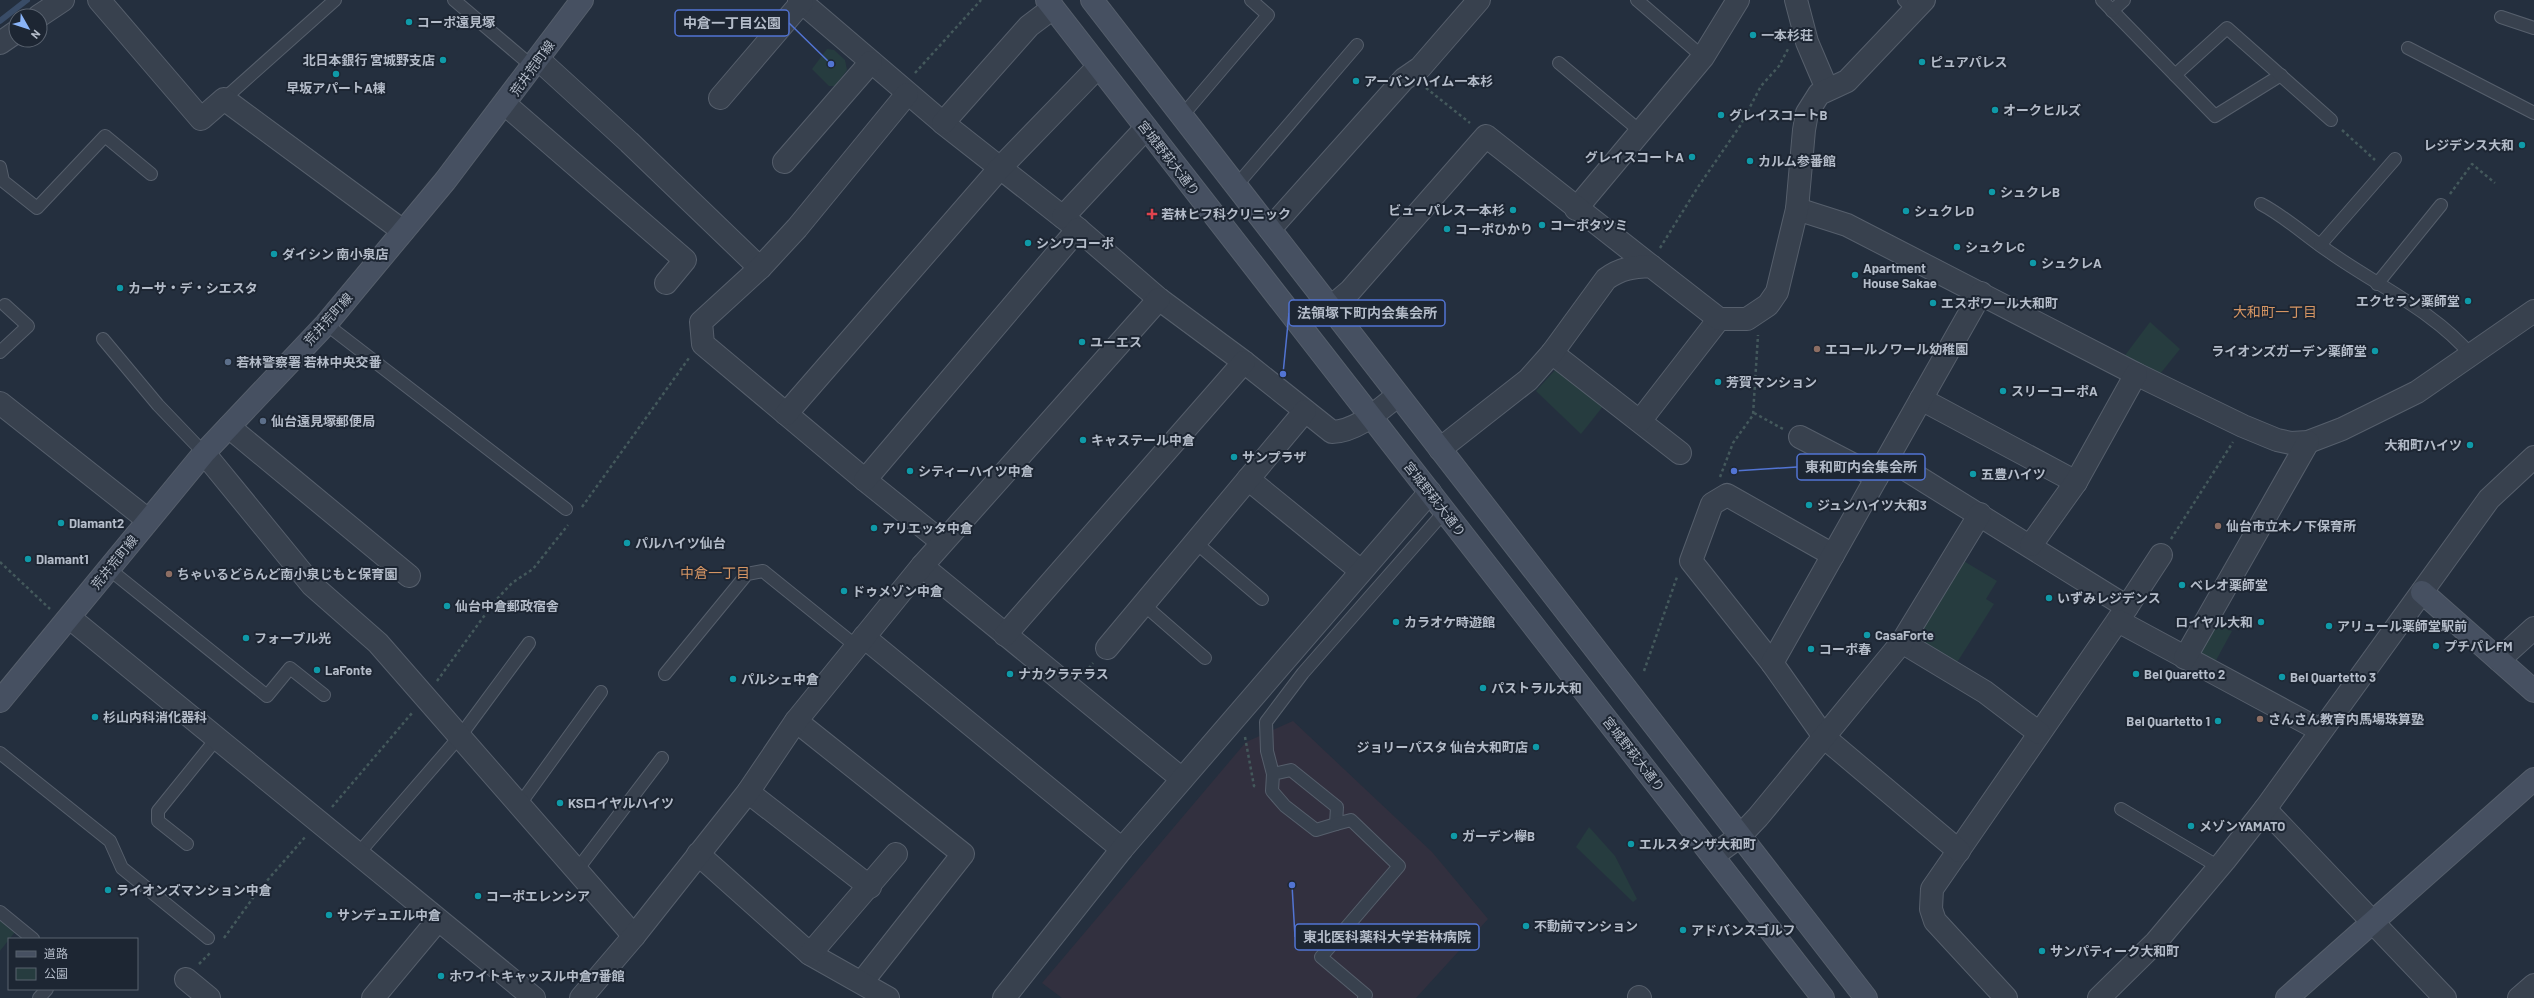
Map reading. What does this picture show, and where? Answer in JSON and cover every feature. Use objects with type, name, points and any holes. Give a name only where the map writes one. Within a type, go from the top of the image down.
[{"type":"street","points":[[48,10],[62,0]]},
{"type":"street","points":[[99,0],[201,119],[224,99],[403,231]]},
{"type":"street","name":"荒井荒町線","points":[[0,701],[62,616],[109,569],[204,454],[326,324],[505,104],[582,0]]},
{"type":"street","points":[[1270,229],[1410,75],[1420,68],[1479,0]]},
{"type":"street","points":[[1576,209],[1640,131],[1704,57],[1738,0]]},
{"type":"street","points":[[1796,0],[1803,30],[1827,89]]},
{"type":"street","points":[[720,98],[800,1],[904,91],[1071,223],[1159,299],[1244,362],[1332,432],[1344,432],[1371,416],[1398,396]]},
{"type":"street","points":[[1098,3],[1182,116],[1330,308],[1866,998]]},
{"type":"street","points":[[1330,308],[1350,291],[1486,136],[1576,209],[1719,319],[1747,318],[1759,313],[1768,305],[1777,292],[1798,210],[1804,130],[1807,113],[1819,94],[1847,81],[1914,3]]},
{"type":"street","points":[[943,123],[1050,4]]},
{"type":"street","name":"宮城野萩大通り","points":[[1050,4],[1823,998]]},
{"type":"street","points":[[784,162],[871,62]]},
{"type":"street","points":[[535,63],[629,142],[760,268]]},
{"type":"street","points":[[786,414],[1000,168],[1098,67]]},
{"type":"street","points":[[904,91],[797,228],[760,268],[702,322],[703,344],[865,480],[942,542]]},
{"type":"street","points":[[505,104],[685,260],[666,283]]},
{"type":"street","points":[[865,480],[1146,128]]},
{"type":"street","points":[[1798,210],[1847,225],[2136,374],[2243,426],[2277,440],[2291,443],[2308,442],[2342,429],[2417,392],[2472,356],[2534,311]]},
{"type":"street","points":[[1440,449],[1519,388],[1552,353],[1606,279],[1616,272],[1629,267],[1651,266]]},
{"type":"street","points":[[1772,663],[1877,477],[1889,459],[1981,293]]},
{"type":"street","points":[[581,998],[634,936],[748,792],[796,721],[922,566],[1159,299]]},
{"type":"street","points":[[1640,421],[1719,319]]},
{"type":"street","points":[[1552,353],[1680,453]]},
{"type":"street","points":[[1005,635],[1244,362]]},
{"type":"street","points":[[2031,545],[2076,482],[2136,374]]},
{"type":"street","points":[[1921,399],[2076,482]]},
{"type":"street","points":[[0,403],[148,520]]},
{"type":"street","points":[[1107,648],[1305,411]]},
{"type":"street","points":[[229,428],[409,576]]},
{"type":"street","points":[[1800,437],[1877,477]]},
{"type":"street","points":[[2185,658],[2308,442]]},
{"type":"street","points":[[204,454],[312,585],[378,643],[461,735],[634,936]]},
{"type":"street","points":[[2099,998],[2156,942],[2219,868],[2265,809],[2320,730],[2489,499],[2534,457]]},
{"type":"street","points":[[1889,459],[2031,545],[2123,614],[2185,658],[2320,730]]},
{"type":"street","points":[[1248,479],[1361,571]]},
{"type":"street","points":[[1004,998],[1122,849],[1430,492]]},
{"type":"street","points":[[1833,555],[1726,495],[1712,504],[1691,561],[1772,663],[1825,738],[1959,851]]},
{"type":"street","points":[[1713,856],[1740,836],[1825,738],[1902,642],[1980,514]]},
{"type":"street","points":[[2006,998],[1935,921],[1931,910],[1932,889],[2123,614],[2161,555]]},
{"type":"street","points":[[922,566],[1182,779]]},
{"type":"street","points":[[2422,592],[2534,691]]},
{"type":"street","points":[[62,616],[216,738],[534,998]]},
{"type":"street","points":[[2499,660],[2534,628]]},
{"type":"street","points":[[860,642],[1122,849]]},
{"type":"street","points":[[1902,642],[1985,692],[2039,733]]},
{"type":"street","points":[[698,854],[810,954],[874,992],[963,854],[796,721]]},
{"type":"street","points":[[2286,998],[2534,778]]},
{"type":"street","points":[[748,792],[870,887]]},
{"type":"street","points":[[2265,809],[2445,998]]},
{"type":"street","points":[[810,954],[870,887],[896,854]]},
{"type":"street","points":[[373,998],[438,920]]},
{"type":"street","points":[[186,979],[209,998]]},
{"type":"street","points":[[2519,998],[2534,985]]},
{"type":"lane","points":[[224,99],[335,0]]},
{"type":"lane","points":[[454,0],[535,63]]},
{"type":"lane","points":[[1182,116],[1268,15],[1251,0]]},
{"type":"lane","points":[[1637,0],[1704,57]]},
{"type":"lane","points":[[2102,0],[2215,116],[2281,75]]},
{"type":"lane","points":[[2112,11],[2124,0]]},
{"type":"lane","points":[[2501,17],[2534,28]]},
{"type":"lane","points":[[2175,74],[2227,28],[2331,120]]},
{"type":"lane","points":[[1236,186],[1357,45]]},
{"type":"lane","points":[[2408,48],[2534,113]]},
{"type":"lane","points":[[1559,63],[1640,131]]},
{"type":"lane","points":[[0,167],[3,181],[37,208],[105,136],[151,174]]},
{"type":"lane","points":[[2320,245],[2395,159]]},
{"type":"lane","points":[[2261,204],[2278,213],[2320,245],[2377,284],[2423,312],[2445,329],[2472,356]]},
{"type":"lane","points":[[2377,284],[2441,205]]},
{"type":"lane","points":[[0,352],[28,326],[5,305]]},
{"type":"lane","points":[[326,324],[571,511]]},
{"type":"lane","points":[[103,339],[158,405],[204,454]]},
{"type":"lane","points":[[1364,998],[1366,995],[1321,957],[1399,866],[1351,820],[1316,830],[1285,806],[1272,792],[1273,774],[1267,751],[1266,722],[1303,673],[1445,511]]},
{"type":"lane","points":[[1195,542],[1262,599]]},
{"type":"lane","points":[[109,569],[267,696],[290,668],[324,695]]},
{"type":"lane","points":[[665,674],[746,574],[763,571],[860,642]]},
{"type":"lane","points":[[1143,604],[1205,658]]},
{"type":"lane","points":[[358,854],[461,735],[529,643]]},
{"type":"lane","points":[[520,804],[602,692]]},
{"type":"lane","points":[[187,844],[158,821],[158,811],[216,738]]},
{"type":"lane","points":[[0,753],[110,841],[122,868],[208,938]]},
{"type":"lane","points":[[577,870],[662,758]]},
{"type":"lane","points":[[1273,774],[1292,770],[1337,807],[1336,824]]},
{"type":"lane","points":[[2121,809],[2219,868]]},
{"type":"lane","points":[[0,912],[32,938]]},
{"type":"lane","points":[[39,998],[46,990]]},
{"type":"path","points":[[904,91],[981,0]]},
{"type":"path","points":[[1651,266],[1679,216],[1740,126],[1760,86],[1778,66],[1792,42],[1803,30]]},
{"type":"path","points":[[1410,75],[1486,136]]},
{"type":"path","points":[[2331,120],[2386,169]]},
{"type":"path","points":[[2441,205],[2472,164],[2495,183]]},
{"type":"path","points":[[1712,504],[1715,484],[1724,468],[1733,443],[1754,413],[1759,313]]},
{"type":"path","points":[[571,511],[692,354]]},
{"type":"path","points":[[1754,413],[1800,437]]},
{"type":"path","points":[[2161,555],[2243,426]]},
{"type":"path","points":[[221,941],[235,925],[258,891],[426,696],[464,647],[495,601],[512,583],[533,569],[572,519]]},
{"type":"path","points":[[1644,670],[1680,567],[1691,561]]},
{"type":"path","points":[[0,562],[62,616]]},
{"type":"path","points":[[1072,689],[1107,648]]},
{"type":"path","points":[[186,979],[211,952]]},
{"type":"shaded area","points":[[1293,721],[1432,852],[1488,919],[1416,998],[1062,998],[1042,983],[1246,742]]},
{"type":"green space","points":[[827,49],[834,50],[845,60],[847,70],[835,86],[829,86],[812,69]]},
{"type":"green space","points":[[2150,322],[2180,349],[2160,374],[2123,358]]},
{"type":"green space","points":[[1556,369],[1604,405],[1581,434],[1536,391]]},
{"type":"green space","points":[[1962,560],[1997,581],[1986,599],[1994,604],[1956,664],[1923,643],[1919,629]]},
{"type":"green space","points":[[2213,622],[2232,631],[2214,664],[2200,656],[2198,648]]},
{"type":"green space","points":[[1589,827],[1615,856],[1637,899],[1633,902],[1576,847]]},
{"type":"green space","points":[[0,920],[15,932],[10,938],[8,938],[8,941],[0,951]]},
{"type":"waterway","points":[[0,21],[27,0]]},
{"type":"place","name":"コーポ遠見塚","points":[[409,22]]},
{"type":"place","name":"一本杉荘","points":[[1753,35]]},
{"type":"place","name":"北日本銀行 宮城野支店","points":[[443,60]]},
{"type":"place","name":"ピュアパレス","points":[[1922,62]]},
{"type":"place","name":"中倉一丁目公園","points":[[831,64]]},
{"type":"place","name":"早坂アパートA棟","points":[[336,74]]},
{"type":"place","name":"アーバンハイム一本杉","points":[[1356,81]]},
{"type":"place","name":"オークヒルズ","points":[[1995,110]]},
{"type":"place","name":"グレイスコートB","points":[[1721,115]]},
{"type":"place","name":"レジデンス大和","points":[[2522,145]]},
{"type":"place","name":"グレイスコートA","points":[[1692,157]]},
{"type":"place","name":"カルム参番館","points":[[1750,161]]},
{"type":"place","name":"シュクレB","points":[[1992,192]]},
{"type":"place","name":"ビューパレス一本杉","points":[[1513,210]]},
{"type":"place","name":"シュクレD","points":[[1906,211]]},
{"type":"place","name":"若林ヒフ科クリニック","points":[[1152,214]]},
{"type":"place","name":"コーポタツミ","points":[[1542,225]]},
{"type":"place","name":"コーポひかり","points":[[1447,229]]},
{"type":"place","name":"シンワコーポ","points":[[1028,243]]},
{"type":"place","name":"シュクレC","points":[[1957,247]]},
{"type":"place","name":"ダイシン 南小泉店","points":[[274,254]]},
{"type":"place","name":"シュクレA","points":[[2033,263]]},
{"type":"place","name":"Apartment House Sakae","points":[[1855,275]]},
{"type":"place","name":"カーサ・デ・シエスタ","points":[[120,288]]},
{"type":"place","name":"エクセラン薬師堂","points":[[2468,301]]},
{"type":"place","name":"エスポワール大和町","points":[[1933,303]]},
{"type":"place","name":"ユーエス","points":[[1082,342]]},
{"type":"place","name":"エコールノワール幼稚園","points":[[1817,349]]},
{"type":"place","name":"ライオンズガーデン薬師堂","points":[[2375,351]]},
{"type":"place","name":"若林警察署 若林中央交番","points":[[228,362]]},
{"type":"place","name":"法領塚下町内会集会所","points":[[1283,374]]},
{"type":"place","name":"芳賀マンション","points":[[1718,382]]},
{"type":"place","name":"スリーコーポA","points":[[2003,391]]},
{"type":"place","name":"仙台遠見塚郵便局","points":[[263,421]]},
{"type":"place","name":"キャステール中倉","points":[[1083,440]]},
{"type":"place","name":"大和町ハイツ","points":[[2470,445]]},
{"type":"place","name":"サンプラザ","points":[[1234,457]]},
{"type":"place","name":"シティーハイツ中倉","points":[[910,471]]},
{"type":"place","name":"東和町内会集会所","points":[[1734,471]]},
{"type":"place","name":"五豊ハイツ","points":[[1973,474]]},
{"type":"place","name":"ジュンハイツ大和3","points":[[1809,505]]},
{"type":"place","name":"Diamant2","points":[[61,523]]},
{"type":"place","name":"仙台市立木ノ下保育所","points":[[2218,526]]},
{"type":"place","name":"アリエッタ中倉","points":[[874,528]]},
{"type":"place","name":"パルハイツ仙台","points":[[627,543]]},
{"type":"place","name":"Diamant1","points":[[28,559]]},
{"type":"place","name":"ちゃいるどらんど南小泉じもと保育園","points":[[169,574]]},
{"type":"place","name":"ベレオ薬師堂","points":[[2182,585]]},
{"type":"place","name":"ドゥメゾン中倉","points":[[844,591]]},
{"type":"place","name":"いずみレジデンス","points":[[2049,598]]},
{"type":"place","name":"仙台中倉郵政宿舎","points":[[447,606]]},
{"type":"place","name":"カラオケ時遊館","points":[[1396,622]]},
{"type":"place","name":"ロイヤル大和","points":[[2261,622]]},
{"type":"place","name":"アリュール薬師堂駅前","points":[[2329,626]]},
{"type":"place","name":"CasaForte","points":[[1867,635]]},
{"type":"place","name":"フォーブル光","points":[[246,638]]},
{"type":"place","name":"プチパレFM","points":[[2436,646]]},
{"type":"place","name":"コーポ春","points":[[1811,649]]},
{"type":"place","name":"LaFonte","points":[[317,670]]},
{"type":"place","name":"ナカクラテラス","points":[[1010,674]]},
{"type":"place","name":"Bel Quaretto 2","points":[[2136,674]]},
{"type":"place","name":"Bel Quartetto 3","points":[[2282,677]]},
{"type":"place","name":"パルシェ中倉","points":[[733,679]]},
{"type":"place","name":"パストラル大和","points":[[1483,688]]},
{"type":"place","name":"杉山内科消化器科","points":[[95,717]]},
{"type":"place","name":"さんさん教育内馬場珠算塾","points":[[2260,719]]},
{"type":"place","name":"Bel Quartetto 1","points":[[2218,721]]},
{"type":"place","name":"ジョリーパスタ 仙台大和町店","points":[[1536,747]]},
{"type":"place","name":"KSロイヤルハイツ","points":[[560,803]]},
{"type":"place","name":"メゾンYAMATO","points":[[2191,826]]},
{"type":"place","name":"ガーデン欅B","points":[[1454,836]]},
{"type":"place","name":"エルスタンザ大和町","points":[[1631,844]]},
{"type":"place","name":"東北医科薬科大学若林病院","points":[[1292,885]]},
{"type":"place","name":"ライオンズマンション中倉","points":[[108,890]]},
{"type":"place","name":"コーポエレンシア","points":[[478,896]]},
{"type":"place","name":"サンデュエル中倉","points":[[329,915]]},
{"type":"place","name":"不動前マンション","points":[[1526,926]]},
{"type":"place","name":"アドバンスゴルフ","points":[[1683,930]]},
{"type":"place","name":"サンパティーク大和町","points":[[2042,951]]},
{"type":"place","name":"ホワイトキャッスル中倉7番館","points":[[441,976]]},
{"type":"district","name":"大和町一丁目","points":[[2275,311]]},
{"type":"district","name":"中倉一丁目","points":[[715,572]]}]
